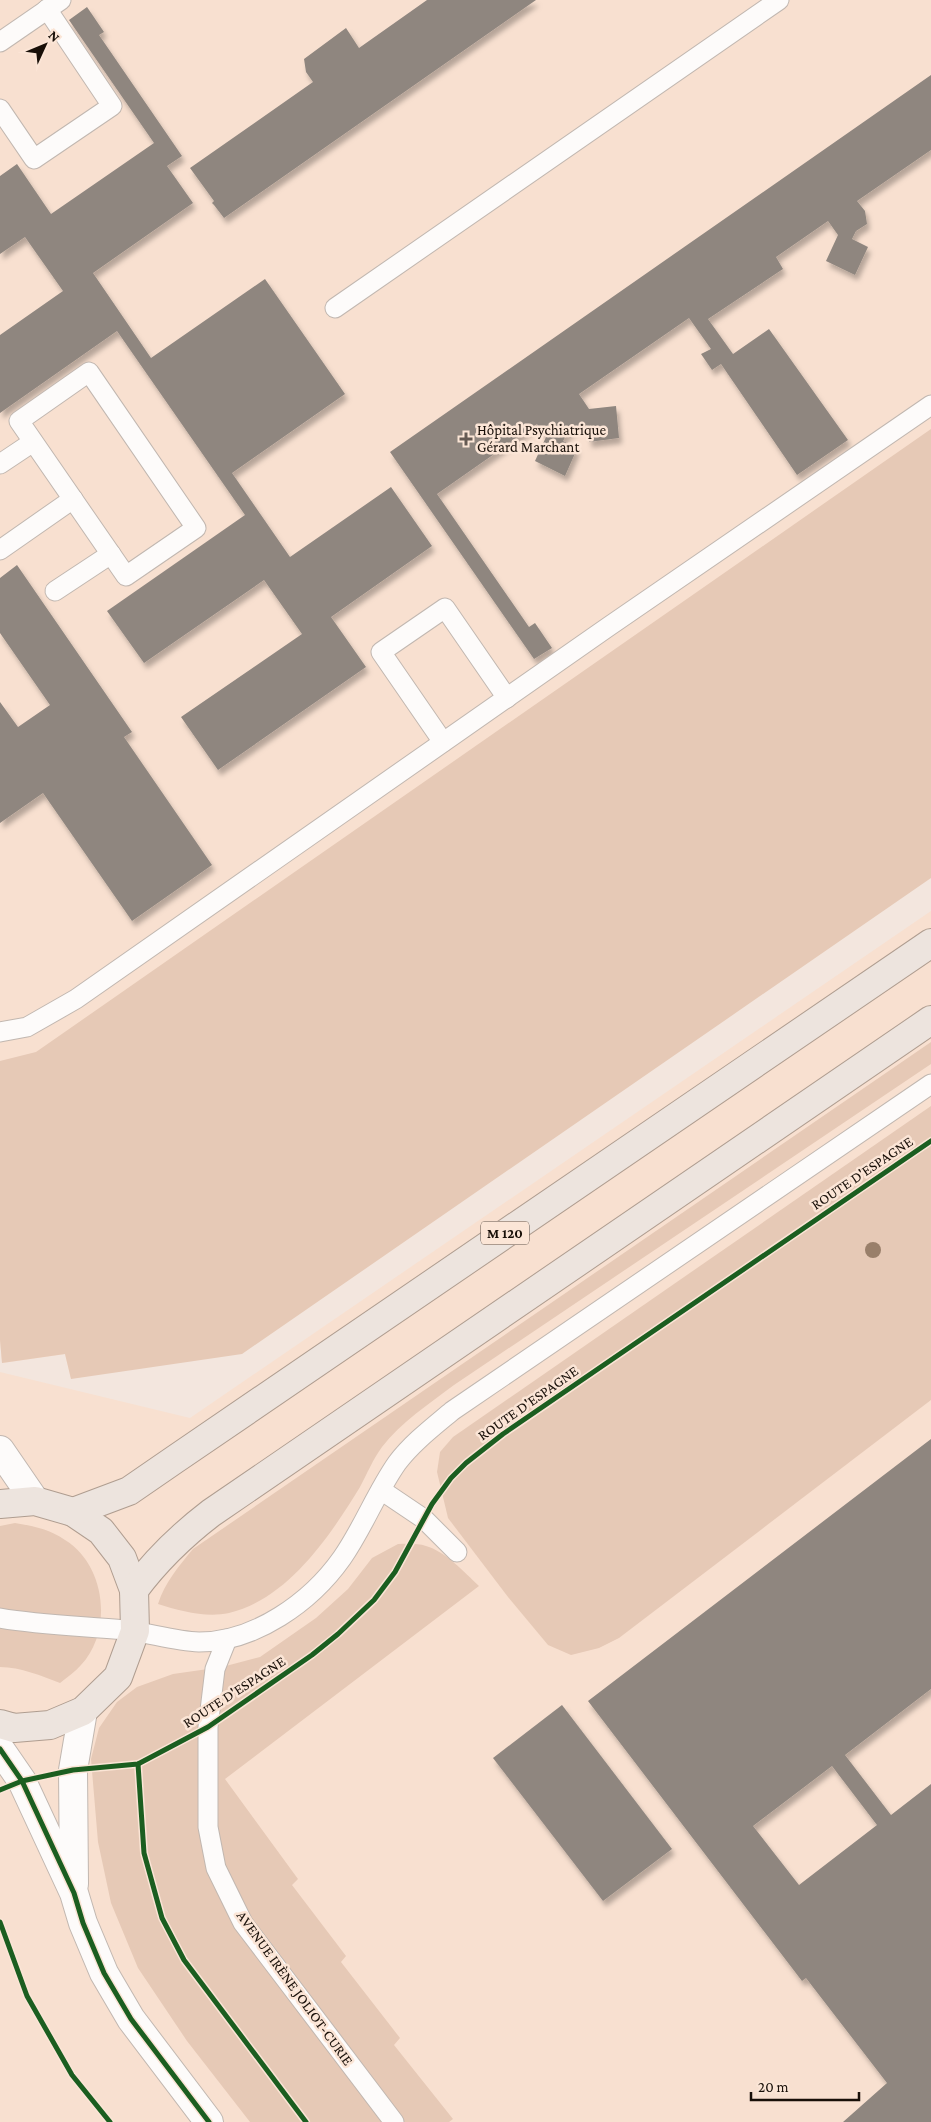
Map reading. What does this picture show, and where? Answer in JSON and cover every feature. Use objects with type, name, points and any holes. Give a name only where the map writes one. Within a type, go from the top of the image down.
[{"type":"main road","name":"M 120","points":[[73,1512],[129,1491],[148,1480],[174,1460],[931,943]]},
{"type":"main road","points":[[134,1590],[153,1564],[170,1547],[212,1513],[931,1020]]},
{"type":"main road","points":[[0,1504],[35,1501],[73,1512],[101,1531],[122,1558],[134,1590],[135,1631],[118,1677],[83,1711],[50,1725],[14,1728],[0,1724]]},
{"type":"street","points":[[0,1450],[35,1501]]},
{"type":"street","points":[[74,1892],[73,1770],[83,1711]]},
{"type":"street","points":[[0,1749],[22,1781],[74,1892],[83,1923],[104,1973],[131,2019],[209,2122]]},
{"type":"lane","points":[[335,308],[779,0]]},
{"type":"lane","points":[[0,42],[54,5],[112,106],[34,159],[0,108]]},
{"type":"lane","points":[[89,372],[196,528],[126,576],[33,442],[19,421],[89,372]]},
{"type":"lane","points":[[0,1032],[27,1027],[76,999],[443,742],[931,406]]},
{"type":"lane","points":[[0,464],[33,442]]},
{"type":"lane","points":[[0,550],[72,499]]},
{"type":"lane","points":[[55,591],[111,554]]},
{"type":"lane","points":[[443,742],[381,652],[445,608],[507,698]]},
{"type":"lane","points":[[0,1618],[135,1631],[191,1641],[227,1639],[243,1635],[281,1615],[313,1590],[340,1561],[354,1541],[397,1463],[452,1411],[931,1084]]},
{"type":"lane","points":[[381,1490],[424,1519],[457,1552]]},
{"type":"lane","name":"AVENUE IRÈNE JOLIOT-CURIE","points":[[227,1639],[215,1669],[208,1727],[208,1827],[216,1868],[243,1923],[394,2122]]},
{"type":"shaded area","name":"Hôpital Psychiatrique Gérard Marchant","points":[[0,0],[931,0],[931,877],[71,1379],[65,1354],[2,1363],[0,1340]]},
{"type":"shaded area","points":[[931,429],[931,878],[242,1354],[71,1379],[65,1354],[2,1363],[0,1340],[0,1061],[36,1052]]},
{"type":"shaded area","points":[[931,911],[931,2122],[0,2122],[0,1372],[190,1418]]},
{"type":"shaded area","points":[[931,1042],[931,1064],[454,1385],[407,1421],[379,1452],[360,1487],[321,1545],[288,1580],[270,1594],[250,1606],[229,1613],[211,1615],[193,1613],[158,1604],[168,1581],[193,1549]]},
{"type":"shaded area","points":[[931,1106],[931,1400],[619,1638],[599,1648],[571,1655],[548,1645],[508,1597],[448,1518],[437,1472],[440,1452],[453,1437]]},
{"type":"shaded area","points":[[15,1523],[47,1531],[65,1540],[79,1551],[89,1565],[97,1582],[101,1617],[98,1635],[91,1651],[81,1665],[60,1683],[23,1670],[0,1667],[0,1526]]},
{"type":"shaded area","points":[[398,1544],[419,1544],[441,1553],[479,1586],[225,1779],[298,1879],[292,1885],[346,1956],[341,1962],[400,2038],[394,2045],[453,2119],[449,2122],[250,2122],[187,2041],[138,1968],[111,1903],[98,1842],[91,1759],[99,1728],[117,1702],[137,1687],[173,1674],[222,1667],[260,1657],[316,1618],[348,1589],[372,1558]]},
{"type":"building","points":[[427,0],[536,0],[224,218],[190,168],[313,82],[306,72],[304,59],[346,28],[359,48]]},
{"type":"building","points":[[87,7],[104,32],[99,35],[182,156],[167,166],[193,203],[93,273],[151,358],[265,279],[345,394],[232,473],[290,557],[391,487],[432,546],[331,617],[366,667],[218,770],[181,717],[302,634],[264,580],[144,663],[107,611],[245,515],[117,331],[0,413],[0,335],[63,291],[25,237],[0,254],[0,176],[17,164],[51,214],[154,143],[69,20]]},
{"type":"building","points":[[931,75],[931,150],[857,201],[865,211],[867,224],[856,231],[852,239],[868,247],[855,275],[826,261],[838,235],[828,221],[776,257],[783,269],[708,319],[733,354],[769,329],[848,440],[797,475],[721,364],[712,370],[701,354],[711,349],[689,318],[579,394],[589,409],[616,406],[619,438],[589,442],[587,425],[578,427],[567,434],[563,441],[577,449],[565,476],[535,461],[546,437],[537,424],[437,494],[529,627],[535,623],[552,648],[534,659],[390,452]]},
{"type":"building","points":[[17,565],[132,732],[124,737],[212,865],[132,921],[43,793],[0,823],[0,702],[18,727],[50,705],[0,633],[0,578]]},
{"type":"building","points":[[931,1439],[931,1689],[845,1755],[891,1815],[931,1784],[931,2122],[843,2122],[887,2083],[806,1978],[802,1981],[588,1701]],"holes":[[[832,1766],[877,1825],[799,1885],[753,1826]]]},
{"type":"building","points":[[562,1705],[672,1849],[603,1901],[493,1758]]},
{"type":"cycle path","name":"ROUTE D'ESPAGNE","points":[[0,1790],[22,1781],[73,1770],[138,1764],[208,1727],[312,1655],[338,1634],[374,1600],[395,1572],[432,1504],[451,1478],[466,1463],[503,1434],[931,1141]]},
{"type":"cycle path","points":[[0,1749],[22,1781],[74,1893],[83,1923],[104,1973],[131,2019],[209,2122]]},
{"type":"cycle path","points":[[138,1764],[144,1853],[162,1918],[184,1960],[306,2122]]},
{"type":"cycle path","points":[[0,1922],[27,1996],[72,2075],[110,2122]]},
{"type":"place","name":"Hôpital Psychiatrique Gérard Marchant","points":[[466,439]]}]
